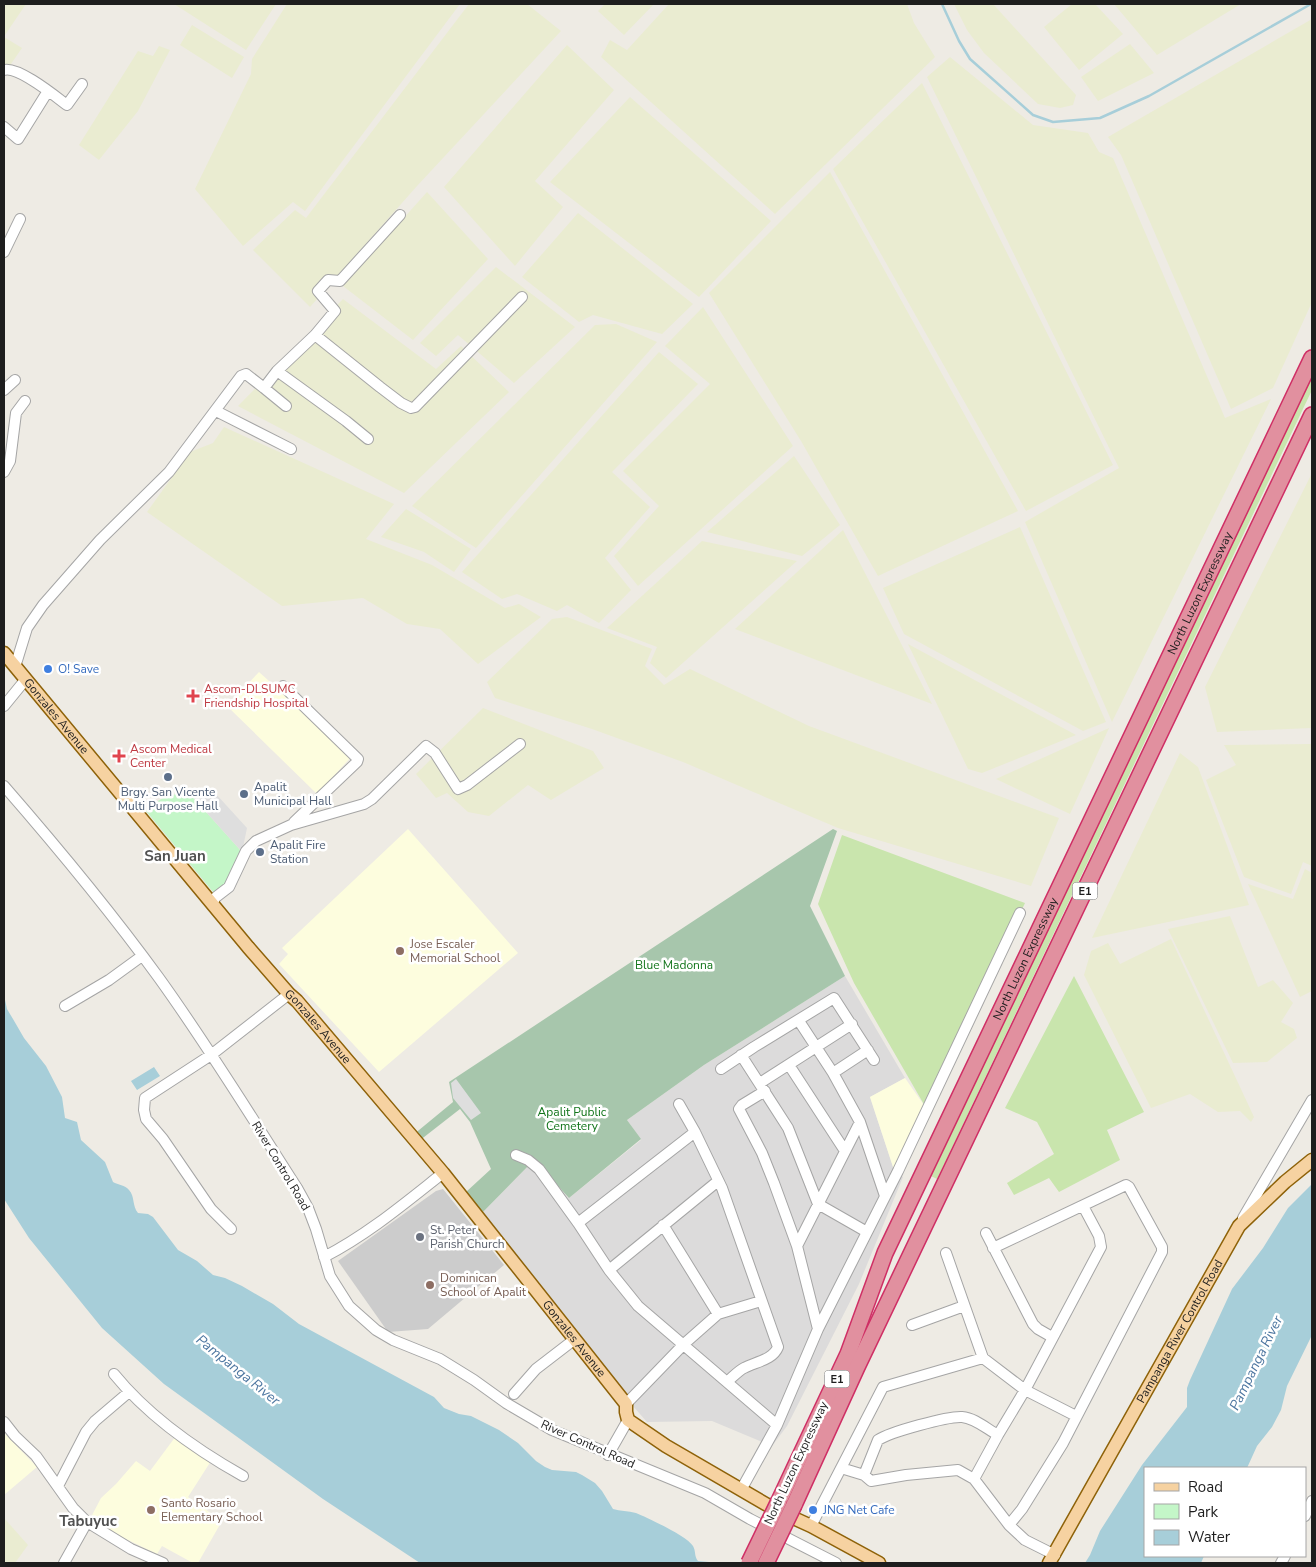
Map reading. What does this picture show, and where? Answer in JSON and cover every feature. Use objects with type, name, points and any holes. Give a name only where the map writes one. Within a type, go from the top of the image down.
[{"type":"highway","name":"North Luzon Expressway","points":[[749,1563],[848,1354],[889,1246],[1312,358]]},
{"type":"highway","name":"North Luzon Expressway","points":[[766,1563],[869,1341],[1312,415]]},
{"type":"main road","name":"Gonzales Avenue","points":[[4,653],[212,903],[443,1173],[462,1200],[496,1239],[626,1404]]},
{"type":"main road","points":[[1239,1226],[1285,1182],[1312,1160]]},
{"type":"main road","name":"Pampanga River Control Road","points":[[1052,1559],[1239,1226]]},
{"type":"main road","points":[[626,1404],[628,1420],[666,1446],[776,1510],[811,1526],[878,1563]]},
{"type":"street","points":[[4,70],[8,69],[17,72],[67,105],[82,84]]},
{"type":"street","points":[[4,127],[18,139],[48,91]]},
{"type":"street","points":[[264,388],[278,371],[315,335],[335,311],[318,291],[328,280],[340,281],[400,215]]},
{"type":"street","points":[[4,252],[20,220]]},
{"type":"street","points":[[315,335],[387,393],[411,408],[415,407],[522,297]]},
{"type":"street","points":[[278,371],[368,439]]},
{"type":"street","points":[[15,667],[27,628],[43,605],[100,540],[169,472],[241,376],[246,374],[286,406]]},
{"type":"street","points":[[4,390],[15,380]]},
{"type":"street","points":[[4,472],[10,461],[8,446],[16,413],[25,401]]},
{"type":"street","points":[[216,411],[291,449]]},
{"type":"street","points":[[4,706],[26,679]]},
{"type":"street","points":[[283,686],[358,759],[358,762],[291,825]]},
{"type":"street","points":[[212,903],[216,897],[229,887],[246,851],[256,841],[291,825],[364,804],[372,799],[426,746],[435,754],[458,789],[467,785],[520,744]]},
{"type":"street","name":"River Control Road","points":[[4,786],[107,910],[178,1005],[297,1188],[314,1222],[330,1276],[349,1306],[376,1330],[393,1340],[440,1359],[506,1403],[552,1430],[705,1493],[836,1563]]},
{"type":"street","points":[[741,1490],[777,1425],[818,1329],[885,1196],[1020,913]]},
{"type":"street","points":[[65,1006],[108,980],[142,956]]},
{"type":"street","points":[[232,1229],[211,1209],[164,1139],[146,1119],[144,1110],[145,1098],[211,1055],[289,994]]},
{"type":"street","points":[[721,1069],[834,998],[874,1060]]},
{"type":"street","points":[[799,1021],[833,1073],[860,1122],[885,1196]]},
{"type":"street","points":[[818,1329],[797,1246],[762,1153],[739,1107],[788,1065],[852,1024]]},
{"type":"street","points":[[833,1073],[868,1050]]},
{"type":"street","points":[[741,1056],[788,1128],[818,1204],[867,1232]]},
{"type":"street","points":[[788,1065],[845,1151]]},
{"type":"street","name":"Pampanga River Control Road","points":[[1239,1226],[1312,1100]]},
{"type":"street","points":[[679,1104],[695,1132],[718,1181],[778,1347],[776,1353],[741,1369],[728,1382]]},
{"type":"street","points":[[797,1246],[860,1122]]},
{"type":"street","points":[[578,1223],[695,1132]]},
{"type":"street","points":[[516,1155],[528,1160],[539,1169],[609,1270],[638,1306],[777,1425]]},
{"type":"street","points":[[324,1257],[347,1245],[390,1215],[443,1173]]},
{"type":"street","points":[[609,1270],[718,1181]]},
{"type":"street","points":[[993,1248],[1127,1185],[1162,1247],[1162,1252],[1063,1443],[1022,1509],[1009,1525]]},
{"type":"street","points":[[974,1479],[1025,1390],[1100,1247],[1098,1236],[1083,1206]]},
{"type":"street","points":[[664,1225],[718,1314]]},
{"type":"street","points":[[986,1233],[1033,1324],[1052,1337]]},
{"type":"street","points":[[946,1253],[983,1358],[1025,1390],[1076,1416]]},
{"type":"street","points":[[626,1404],[684,1344],[718,1314],[762,1301]]},
{"type":"street","points":[[912,1325],[964,1306]]},
{"type":"street","points":[[514,1394],[536,1369],[575,1339]]},
{"type":"street","points":[[811,1526],[883,1387],[983,1358]]},
{"type":"street","points":[[114,1374],[149,1411],[206,1455],[243,1476]]},
{"type":"street","points":[[58,1486],[86,1432],[95,1421],[129,1392]]},
{"type":"street","points":[[864,1475],[878,1440],[922,1424],[961,1417],[971,1420],[998,1435]]},
{"type":"street","points":[[608,1454],[628,1420]]},
{"type":"street","points":[[4,1422],[15,1436],[36,1456],[73,1508],[87,1522],[131,1549],[163,1563]]},
{"type":"street","points":[[841,1468],[864,1475],[871,1481],[955,1469],[974,1479],[1009,1525],[1025,1540],[1052,1559]]},
{"type":"street","points":[[1306,1514],[1312,1501]]},
{"type":"street","points":[[64,1563],[87,1522]]},
{"type":"shaded area","points":[[4,4],[26,4],[5,35],[4,35]]},
{"type":"shaded area","points":[[174,4],[276,4],[246,50]]},
{"type":"shaded area","points":[[287,4],[460,4],[305,211],[293,202],[243,246],[195,189],[251,74],[252,59]]},
{"type":"shaded area","points":[[469,4],[527,4],[561,31],[417,186],[310,307],[253,250],[295,210],[306,218]]},
{"type":"shaded area","points":[[605,4],[654,4],[624,35],[598,11]]},
{"type":"shaded area","points":[[669,4],[907,4],[914,23],[935,57],[775,214],[601,57],[610,40],[627,50]]},
{"type":"shaded area","points":[[954,4],[993,4],[1076,95],[1073,105],[1060,108],[1038,104],[984,53],[967,30]]},
{"type":"shaded area","points":[[1072,4],[1095,4],[1123,34],[1079,70],[1044,27]]},
{"type":"shaded area","points":[[1114,4],[1241,4],[1157,55]]},
{"type":"shaded area","points":[[1312,19],[1312,302],[1273,388],[1231,409],[1121,155],[1108,137]]},
{"type":"shaded area","points":[[192,25],[244,57],[232,78],[180,45]]},
{"type":"shaded area","points":[[4,37],[22,48],[4,74]]},
{"type":"shaded area","points":[[1130,44],[1154,73],[1098,101],[1081,77]]},
{"type":"shaded area","points":[[567,45],[614,90],[535,181],[563,207],[515,266],[444,187]]},
{"type":"shaded area","points":[[159,46],[170,50],[138,111],[99,160],[79,145],[138,51],[153,56]]},
{"type":"shaded area","points":[[950,57],[1033,125],[1088,133],[1099,152],[1113,158],[1225,418],[1271,399],[1112,722],[1025,522],[1119,468],[927,77]]},
{"type":"shaded area","points":[[922,83],[1113,465],[1026,511],[833,169]]},
{"type":"shaded area","points":[[630,97],[771,221],[699,297],[550,182]]},
{"type":"shaded area","points":[[830,172],[1018,511],[878,576],[801,441],[709,293]]},
{"type":"shaded area","points":[[427,192],[488,259],[413,340],[343,286]]},
{"type":"shaded area","points":[[578,213],[693,304],[662,334],[593,315],[579,322],[522,277]]},
{"type":"shaded area","points":[[496,267],[575,327],[514,383],[458,335],[436,356],[420,343]]},
{"type":"shaded area","points":[[343,299],[436,369],[461,346],[509,392],[404,493],[238,406]]},
{"type":"shaded area","points":[[703,307],[793,446],[638,586],[614,556],[659,506],[623,471],[710,384],[665,346]]},
{"type":"shaded area","points":[[616,324],[657,342],[476,548],[412,506],[595,325]]},
{"type":"shaded area","points":[[659,352],[698,384],[612,472],[650,507],[605,558],[631,590],[599,623],[567,605],[557,611],[517,594],[502,599],[462,572]]},
{"type":"shaded area","points":[[224,427],[394,504],[366,539],[432,565],[505,608],[519,604],[541,617],[478,664],[440,629],[407,624],[363,598],[282,606],[147,512],[190,452],[213,443]]},
{"type":"shaded area","points":[[794,456],[840,525],[802,556],[707,532]]},
{"type":"shaded area","points":[[1312,473],[1312,728],[1217,732],[1205,687]]},
{"type":"shaded area","points":[[406,509],[471,549],[454,572],[424,552],[381,537]]},
{"type":"shaded area","points":[[1020,527],[1106,722],[1083,731],[904,634],[883,588]]},
{"type":"shaded area","points":[[843,530],[932,704],[735,629]]},
{"type":"shaded area","points":[[702,541],[797,561],[666,678],[650,663],[657,647],[607,628]]},
{"type":"shaded area","points":[[567,617],[652,649],[645,666],[664,685],[690,669],[809,726],[1059,818],[1031,886],[838,828],[683,762],[592,729],[495,698],[487,682],[552,619]]},
{"type":"shaded area","points":[[908,644],[1076,735],[982,773],[968,769]]},
{"type":"shaded area","points":[[259,672],[352,756],[317,794],[227,706]]},
{"type":"shaded area","points":[[483,708],[593,751],[604,768],[551,800],[528,785],[489,816],[468,812],[447,793],[436,798],[416,774]]},
{"type":"shaded area","points":[[1109,728],[1070,814],[996,779]]},
{"type":"shaded area","points":[[1312,744],[1312,866],[1303,862],[1291,894],[1244,877],[1206,780],[1236,765],[1224,745]]},
{"type":"shaded area","points":[[1180,753],[1198,767],[1249,905],[1092,938]]},
{"type":"shaded area","points":[[189,793],[216,794],[247,828],[242,852]]},
{"type":"shaded area","name":"Jose Escaler Memorial School","points":[[408,829],[518,953],[379,1072],[279,964],[288,954],[282,948]]},
{"type":"shaded area","points":[[1305,869],[1312,873],[1312,991],[1300,997],[1248,884],[1293,899]]},
{"type":"shaded area","points":[[1230,916],[1258,987],[1273,980],[1293,1003],[1281,1022],[1294,1029],[1297,1038],[1267,1062],[1233,1063],[1168,929]]},
{"type":"shaded area","points":[[1171,939],[1254,1117],[1251,1122],[1240,1111],[1218,1112],[1190,1094],[1151,1108],[1084,975],[1091,951],[1108,943],[1120,964]]},
{"type":"shaded area","points":[[845,976],[905,1078],[870,1097],[894,1170],[903,1177],[859,1284],[787,1426],[772,1446],[712,1421],[647,1422],[610,1380],[529,1277],[483,1212],[534,1160],[569,1198],[641,1140],[627,1120],[704,1065]]},
{"type":"shaded area","points":[[905,1078],[926,1108],[894,1170],[870,1097]]},
{"type":"shaded area","points":[[456,1079],[481,1113],[471,1120],[453,1098],[451,1083]]},
{"type":"shaded area","points":[[443,1189],[504,1265],[428,1329],[388,1332],[338,1261],[436,1191]]},
{"type":"shaded area","points":[[4,1433],[37,1467],[4,1495]]},
{"type":"shaded area","name":"Santo Rosario Elementary School","points":[[176,1436],[211,1461],[188,1497],[222,1521],[198,1563],[193,1563],[162,1546],[157,1554],[89,1521],[101,1498],[136,1461],[150,1471]]},
{"type":"shaded area","points":[[4,1518],[28,1545],[15,1563],[4,1563]]},
{"type":"green space","points":[[1312,375],[1312,390],[937,1179],[931,1176]]},
{"type":"green space","points":[[189,793],[242,852],[227,882],[214,893],[146,811],[165,797]]},
{"type":"green space","name":"Apalit Public Cemetery","points":[[833,829],[837,831],[810,906],[845,976],[704,1065],[627,1120],[641,1139],[569,1198],[534,1160],[483,1212],[466,1192],[491,1169],[470,1122],[460,1109],[419,1141],[413,1135],[453,1102],[449,1082]]},
{"type":"green space","points":[[842,835],[1025,903],[926,1108],[854,983],[818,904]]},
{"type":"green space","points":[[1074,976],[1144,1112],[1107,1130],[1120,1160],[1059,1192],[1049,1178],[1014,1195],[1007,1183],[1054,1154],[1037,1122],[1005,1108]]},
{"type":"water","name":"Pampanga River","points":[[4,995],[7,1009],[24,1038],[46,1066],[62,1097],[65,1118],[77,1122],[81,1140],[105,1162],[113,1182],[129,1190],[138,1213],[148,1214],[153,1217],[178,1250],[197,1261],[213,1275],[242,1286],[273,1304],[299,1324],[434,1397],[444,1408],[471,1416],[499,1430],[518,1443],[545,1467],[552,1470],[576,1472],[582,1475],[595,1483],[613,1509],[636,1513],[683,1537],[693,1546],[698,1561],[720,1563],[420,1563],[323,1499],[164,1384],[102,1328],[29,1238],[4,1199]]},
{"type":"water","points":[[154,1067],[160,1076],[137,1090],[131,1081]]},
{"type":"water","name":"Pampanga River","points":[[1312,1184],[1312,1335],[1287,1386],[1281,1410],[1272,1427],[1257,1446],[1247,1467],[1144,1467],[1144,1557],[1204,1557],[1201,1563],[1085,1563],[1100,1531],[1142,1465],[1187,1407],[1187,1388],[1190,1380],[1232,1289],[1263,1248],[1288,1208]]},
{"type":"waterway","points":[[942,4],[959,41],[970,59],[1033,115],[1053,122],[1100,118],[1149,96],[1311,4]]},
{"type":"place","name":"O! Save","points":[[48,669]]},
{"type":"place","name":"Ascom-DLSUMC Friendship Hospital","points":[[193,696]]},
{"type":"place","name":"Ascom Medical Center","points":[[119,756]]},
{"type":"place","name":"Brgy. San Vicente Multi Purpose Hall","points":[[168,777]]},
{"type":"place","name":"Apalit Municipal Hall","points":[[244,794]]},
{"type":"place","name":"Apalit Fire Station","points":[[260,852]]},
{"type":"place","name":"Jose Escaler Memorial School","points":[[400,951]]},
{"type":"place","name":"St. Peter Parish Church","points":[[420,1237]]},
{"type":"place","name":"Dominican School of Apalit","points":[[430,1285]]},
{"type":"place","name":"Santo Rosario Elementary School","points":[[151,1510]]},
{"type":"place","name":"JNG Net Cafe","points":[[813,1510]]},
{"type":"district","name":"San Juan","points":[[175,856]]},
{"type":"district","name":"Tabuyuc","points":[[88,1521]]},
{"type":"park label","name":"Blue Madonna","points":[[674,965]]}]
